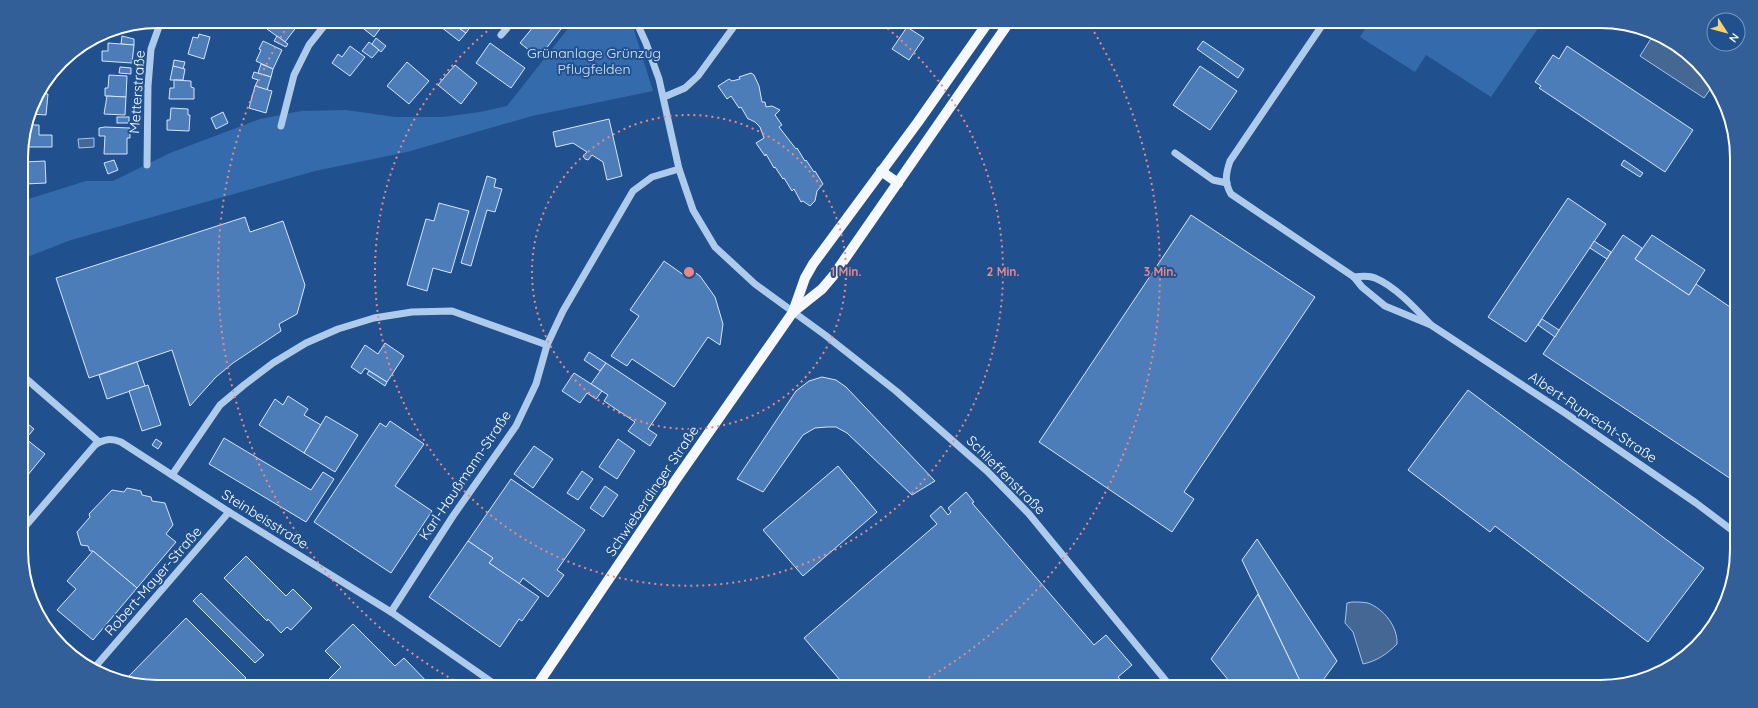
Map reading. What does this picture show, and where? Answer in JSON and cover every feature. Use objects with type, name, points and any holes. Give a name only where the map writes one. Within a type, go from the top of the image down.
[{"type":"main road","name":"Schwieberdinger Straße","points":[[794,312],[805,278],[813,264],[984,28]]},
{"type":"main road","name":"Schwieberdinger Straße","points":[[541,680],[678,477],[794,312],[822,289],[833,276],[1005,28]]},
{"type":"main road","points":[[881,171],[898,183]]},
{"type":"street","name":"Metterstraße","points":[[147,165],[148,86],[151,49],[158,28]]},
{"type":"street","points":[[281,126],[294,75],[309,45],[322,28]]},
{"type":"street","points":[[501,35],[507,28]]},
{"type":"street","name":"Schlieffenstraße","points":[[639,28],[646,43],[664,97],[679,169],[693,210],[715,247],[755,284],[794,312],[896,391],[987,471],[1029,514],[1165,680]]},
{"type":"street","points":[[664,97],[685,88],[698,76],[733,28]]},
{"type":"street","points":[[1320,28],[1230,161],[1226,175],[1226,183],[1231,194],[1238,200],[1354,276],[1362,287],[1385,306],[1431,325]]},
{"type":"street","points":[[1175,153],[1213,180],[1226,183]]},
{"type":"street","name":"Karl-Haußmann-Straße","points":[[391,612],[453,516],[516,426],[536,384],[546,345],[563,311],[633,191],[652,177],[679,169]]},
{"type":"street","points":[[1354,276],[1376,278],[1403,297],[1431,325]]},
{"type":"street","points":[[172,475],[220,405],[273,363],[306,343],[338,329],[374,318],[412,312],[452,311],[546,345]]},
{"type":"street","name":"Albert-Ruprecht-Straße","points":[[1431,325],[1696,503],[1730,529]]},
{"type":"street","points":[[28,381],[99,442],[79,463],[28,523]]},
{"type":"street","name":"Steinbeisstraße","points":[[99,442],[112,438],[121,442],[391,612],[489,680]]},
{"type":"street","name":"Robert-Mayer-Straße","points":[[97,665],[230,512]]},
{"type":"green space","name":"Grünanlage Grünzug Pflugfelden","points":[[568,28],[633,28],[653,91],[532,116],[407,152],[315,171],[71,240],[28,257],[28,199],[86,181],[113,181],[170,153],[260,119],[301,111],[346,110],[395,117],[443,117],[480,112],[507,106]]},
{"type":"green space","points":[[1366,28],[1538,28],[1491,97],[1426,55],[1415,72],[1360,37]]},
{"type":"shaded area","points":[[1651,39],[1657,41],[1679,55],[1692,66],[1710,89],[1704,98],[1640,56]]},
{"type":"shaded area","points":[[94,138],[94,147],[79,148],[78,139]]},
{"type":"shaded area","points":[[1347,603],[1368,603],[1384,614],[1389,619],[1397,638],[1397,644],[1389,651],[1382,657],[1368,663],[1363,664],[1353,632],[1345,623]]},
{"type":"building","points":[[268,28],[296,28],[285,42],[267,29]]},
{"type":"building","points":[[363,28],[381,28],[374,37]]},
{"type":"building","points":[[442,28],[459,28],[466,33],[459,41]]},
{"type":"building","points":[[459,28],[470,28],[466,33]]},
{"type":"building","points":[[532,28],[562,28],[539,58],[520,43]]},
{"type":"building","points":[[906,28],[924,38],[909,60],[892,49]]},
{"type":"building","points":[[199,34],[210,37],[204,59],[188,54],[193,37],[198,38]]},
{"type":"building","points":[[122,36],[134,39],[134,45],[121,44]]},
{"type":"building","points":[[277,36],[288,44],[286,47],[274,41]]},
{"type":"building","points":[[376,38],[386,46],[381,52],[372,44]]},
{"type":"building","points":[[263,41],[282,50],[273,69],[256,61]]},
{"type":"building","points":[[1203,41],[1244,69],[1238,78],[1197,49]]},
{"type":"building","points":[[369,42],[379,50],[372,58],[362,51]]},
{"type":"building","points":[[108,43],[134,45],[132,63],[102,61],[102,51],[108,51]]},
{"type":"building","points":[[490,43],[525,68],[511,88],[476,63]]},
{"type":"building","points":[[350,46],[365,57],[350,76],[332,63],[338,54],[342,57]]},
{"type":"building","points":[[1567,46],[1693,130],[1665,172],[1539,88],[1541,86],[1535,82],[1553,55],[1559,59]]},
{"type":"building","points":[[174,60],[185,62],[183,69],[173,66]]},
{"type":"building","points":[[407,62],[429,81],[409,104],[387,86]]},
{"type":"building","points":[[261,64],[273,69],[271,77],[258,73]]},
{"type":"building","points":[[455,65],[477,83],[461,104],[438,85]]},
{"type":"building","points":[[173,66],[185,69],[183,80],[170,80]]},
{"type":"building","points":[[1200,66],[1237,91],[1210,130],[1173,105]]},
{"type":"building","points":[[120,67],[131,68],[131,74],[119,73]]},
{"type":"building","points":[[254,72],[271,77],[267,90],[255,86],[258,80],[252,78]]},
{"type":"building","points":[[751,73],[754,75],[759,86],[762,102],[765,102],[766,107],[772,106],[780,110],[775,115],[782,125],[779,127],[796,149],[797,148],[814,172],[815,171],[823,184],[817,191],[815,201],[810,206],[803,201],[801,202],[794,189],[792,191],[784,178],[783,179],[775,167],[774,168],[766,154],[765,156],[756,143],[764,138],[760,127],[755,122],[748,119],[741,107],[739,108],[731,96],[727,99],[718,86],[729,79],[732,81],[740,79],[739,77]]},
{"type":"building","points":[[109,75],[127,76],[126,97],[105,96],[105,88],[108,88]]},
{"type":"building","points":[[174,80],[191,81],[191,87],[194,88],[194,99],[169,99],[170,88],[174,88]]},
{"type":"building","points":[[255,86],[272,91],[266,113],[249,108]]},
{"type":"building","points":[[45,94],[48,94],[46,115],[36,114]]},
{"type":"building","points":[[107,96],[126,97],[125,115],[104,114]]},
{"type":"building","points":[[171,108],[188,109],[188,115],[190,115],[189,131],[167,130],[167,120],[170,120]]},
{"type":"building","points":[[223,112],[228,123],[216,129],[211,118]]},
{"type":"building","points":[[117,117],[129,117],[129,123],[117,123]]},
{"type":"building","points":[[609,119],[622,176],[607,180],[603,162],[592,155],[588,160],[585,159],[583,156],[587,152],[573,143],[556,147],[553,132]]},
{"type":"building","points":[[32,125],[39,125],[39,135],[52,135],[52,147],[28,147]]},
{"type":"building","points":[[99,128],[130,128],[130,138],[127,138],[127,154],[104,154],[105,136],[99,136]]},
{"type":"building","points":[[114,160],[118,170],[108,174],[104,163]]},
{"type":"building","points":[[1624,160],[1643,173],[1640,177],[1621,165]]},
{"type":"building","points":[[45,161],[46,183],[28,184],[28,162]]},
{"type":"building","points":[[487,176],[496,179],[494,187],[502,189],[495,212],[487,210],[471,266],[461,263]]},
{"type":"building","points":[[1568,198],[1606,224],[1526,342],[1488,317]]},
{"type":"building","points":[[439,203],[469,211],[451,273],[433,268],[427,291],[407,285],[426,219],[434,221]]},
{"type":"building","points":[[1191,215],[1315,297],[1184,492],[1194,499],[1172,532],[1039,442]]},
{"type":"building","points":[[245,217],[250,232],[283,221],[305,285],[297,314],[279,324],[281,331],[233,363],[216,377],[190,406],[172,350],[89,378],[56,278]]},
{"type":"building","points":[[1623,235],[1642,248],[1635,259],[1689,295],[1696,284],[1730,307],[1730,478],[1543,354]]},
{"type":"building","points":[[1652,235],[1705,270],[1689,295],[1635,259]]},
{"type":"building","points":[[1594,241],[1611,252],[1607,259],[1590,248]]},
{"type":"building","points":[[664,261],[688,278],[693,271],[700,276],[715,297],[723,324],[720,345],[708,337],[674,387],[632,359],[627,366],[611,356],[639,316],[630,310]]},
{"type":"building","points":[[1542,319],[1559,330],[1555,337],[1538,325]]},
{"type":"building","points":[[385,343],[404,356],[387,382],[365,368],[361,374],[351,367],[365,345],[378,354]]},
{"type":"building","points":[[589,352],[606,363],[600,371],[584,360]]},
{"type":"building","points":[[137,362],[145,386],[107,399],[99,375]]},
{"type":"building","points":[[606,363],[666,403],[648,429],[657,435],[650,446],[628,431],[635,422],[604,401],[608,395],[591,384]]},
{"type":"building","points":[[369,371],[387,382],[385,386],[367,374]]},
{"type":"building","points":[[574,373],[602,391],[596,399],[587,393],[580,403],[562,391]]},
{"type":"building","points":[[822,377],[836,380],[846,387],[935,481],[912,495],[847,433],[836,427],[815,428],[803,435],[763,492],[737,479],[796,391],[809,381]]},
{"type":"building","points":[[148,385],[161,425],[142,431],[129,391]]},
{"type":"building","points":[[1468,390],[1704,568],[1648,642],[1495,526],[1490,532],[1408,470]]},
{"type":"building","points":[[288,396],[308,409],[304,415],[321,425],[304,453],[259,425],[275,399],[283,405]]},
{"type":"building","points":[[326,416],[358,435],[335,472],[304,453]]},
{"type":"building","points":[[390,421],[424,444],[395,486],[432,511],[391,573],[314,522],[380,423],[386,427]]},
{"type":"building","points":[[28,424],[34,429],[28,436]]},
{"type":"building","points":[[224,438],[311,490],[323,472],[334,479],[306,522],[209,464]]},
{"type":"building","points":[[156,439],[162,443],[158,449],[152,445]]},
{"type":"building","points":[[618,439],[635,451],[617,479],[599,467]]},
{"type":"building","points":[[28,441],[45,454],[28,475]]},
{"type":"building","points":[[534,446],[553,459],[533,488],[514,474]]},
{"type":"building","points":[[838,466],[877,512],[803,576],[763,530]]},
{"type":"building","points":[[582,471],[593,479],[578,500],[567,493]]},
{"type":"building","points":[[511,479],[585,530],[557,570],[564,575],[548,597],[523,578],[519,584],[489,563],[493,558],[468,541]]},
{"type":"building","points":[[605,486],[618,495],[603,517],[590,508]]},
{"type":"building","points":[[127,488],[141,491],[142,495],[151,497],[152,501],[165,503],[173,525],[166,534],[176,542],[137,588],[93,551],[90,551],[88,546],[81,545],[77,532],[90,517],[89,514],[112,490],[124,492]]},
{"type":"building","points":[[966,492],[974,502],[972,503],[1094,645],[1106,635],[1132,665],[1118,677],[1120,680],[840,680],[804,638],[937,524],[930,516],[941,506],[948,515],[951,512],[948,508]]},
{"type":"building","points":[[1257,539],[1337,661],[1323,680],[1300,680],[1242,560]]},
{"type":"building","points":[[468,541],[493,558],[489,563],[539,597],[522,621],[519,619],[500,647],[429,597]]},
{"type":"building","points":[[93,551],[137,588],[93,640],[57,610],[76,589],[67,581]]},
{"type":"building","points":[[246,556],[286,596],[293,589],[312,608],[291,630],[287,627],[281,633],[224,578]]},
{"type":"building","points":[[201,593],[264,655],[255,663],[193,601]]},
{"type":"building","points":[[1258,594],[1300,680],[1228,680],[1211,659]]},
{"type":"building","points":[[186,618],[246,678],[244,680],[150,680],[129,676]]},
{"type":"building","points":[[353,624],[395,666],[404,658],[425,680],[328,680],[341,667],[325,651]]}]
